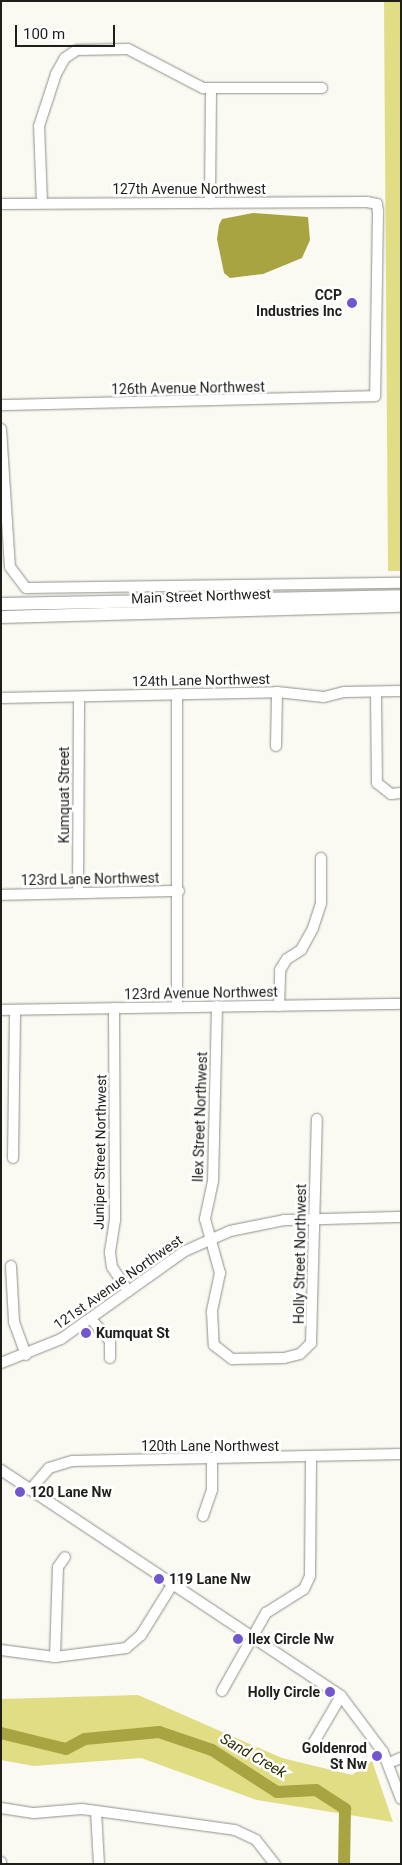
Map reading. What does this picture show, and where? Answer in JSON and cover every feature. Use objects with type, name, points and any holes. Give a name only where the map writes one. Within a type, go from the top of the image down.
[{"type":"main road","name":"Main Street Northwest","points":[[1,604],[401,596]]},
{"type":"main road","name":"Main Street Northwest","points":[[1,617],[401,606]]},
{"type":"street","points":[[42,203],[40,126],[56,74],[68,54],[93,48],[128,49],[188,83],[210,89],[322,88]]},
{"type":"street","points":[[210,89],[210,203]]},
{"type":"street","name":"127th Avenue Northwest","points":[[1,204],[377,204],[374,396]]},
{"type":"street","name":"126th Avenue Northwest","points":[[1,405],[374,396]]},
{"type":"street","points":[[1,429],[10,567],[17,580],[37,589],[401,583]]},
{"type":"street","name":"124th Lane Northwest","points":[[1,698],[277,692],[324,697],[401,691]]},
{"type":"street","points":[[276,746],[277,692]]},
{"type":"street","points":[[376,692],[377,783],[381,789],[401,793]]},
{"type":"street","points":[[177,694],[179,891],[177,1007]]},
{"type":"street","name":"Kumquat Street","points":[[78,893],[79,697]]},
{"type":"street","points":[[279,1006],[280,970],[286,959],[301,950],[314,928],[320,903],[321,858]]},
{"type":"street","name":"123rd Lane Northwest","points":[[1,895],[179,891]]},
{"type":"street","name":"123rd Avenue Northwest","points":[[1,1010],[401,1004]]},
{"type":"street","name":"Ilex Street Northwest","points":[[214,1345],[212,1312],[220,1273],[205,1219],[213,1181],[217,1006]]},
{"type":"street","name":"Juniper Street Northwest","points":[[114,1008],[116,1220],[110,1253],[112,1267],[128,1291]]},
{"type":"street","points":[[13,1158],[15,1010]]},
{"type":"street","name":"Holly Street Northwest","points":[[214,1345],[232,1359],[284,1358],[306,1349],[313,1324],[317,1119]]},
{"type":"street","name":"121st Avenue Northwest","points":[[1,1363],[26,1355],[92,1318],[128,1291],[210,1238],[259,1222],[401,1217]]},
{"type":"street","points":[[11,1266],[14,1322],[26,1355]]},
{"type":"street","points":[[92,1318],[110,1340],[110,1358]]},
{"type":"street","name":"120th Lane Northwest","points":[[30,1490],[49,1468],[64,1462],[311,1460],[401,1454]]},
{"type":"street","points":[[203,1516],[212,1490],[212,1460]]},
{"type":"street","points":[[222,1691],[251,1634],[266,1614],[304,1589],[310,1576],[311,1460]]},
{"type":"street","points":[[1,1470],[172,1585],[251,1634],[341,1696],[389,1763],[401,1799]]},
{"type":"street","points":[[55,1657],[58,1567],[65,1557]]},
{"type":"street","points":[[1,1650],[55,1657],[126,1648],[141,1635],[172,1585]]},
{"type":"street","points":[[314,1742],[341,1696]]},
{"type":"street","points":[[389,1763],[401,1758]]},
{"type":"street","points":[[1,1808],[34,1813],[66,1808],[235,1830],[256,1840],[276,1864]]},
{"type":"street","points":[[96,1811],[99,1864]]},
{"type":"shaded area","points":[[384,1],[401,1],[401,571],[388,571]]},
{"type":"shaded area","points":[[253,213],[308,217],[310,240],[302,258],[263,274],[230,278],[224,273],[217,239],[219,225],[222,219]]},
{"type":"shaded area","points":[[138,1695],[282,1758],[352,1775],[372,1761],[393,1822],[257,1800],[141,1758],[34,1766],[1,1760],[1,1699]]},
{"type":"waterway","name":"Sand Creek","points":[[1,1733],[66,1749],[85,1739],[159,1732],[212,1750],[277,1792],[316,1790],[345,1809],[344,1864]]},
{"type":"place","name":"CCP Industries Inc","points":[[352,303]]},
{"type":"place","name":"Kumquat St","points":[[86,1333]]},
{"type":"place","name":"120 Lane Nw","points":[[20,1492]]},
{"type":"place","name":"119 Lane Nw","points":[[159,1579]]},
{"type":"place","name":"Ilex Circle Nw","points":[[238,1639]]},
{"type":"place","name":"Holly Circle","points":[[330,1692]]},
{"type":"place","name":"Goldenrod St Nw","points":[[377,1756]]}]
